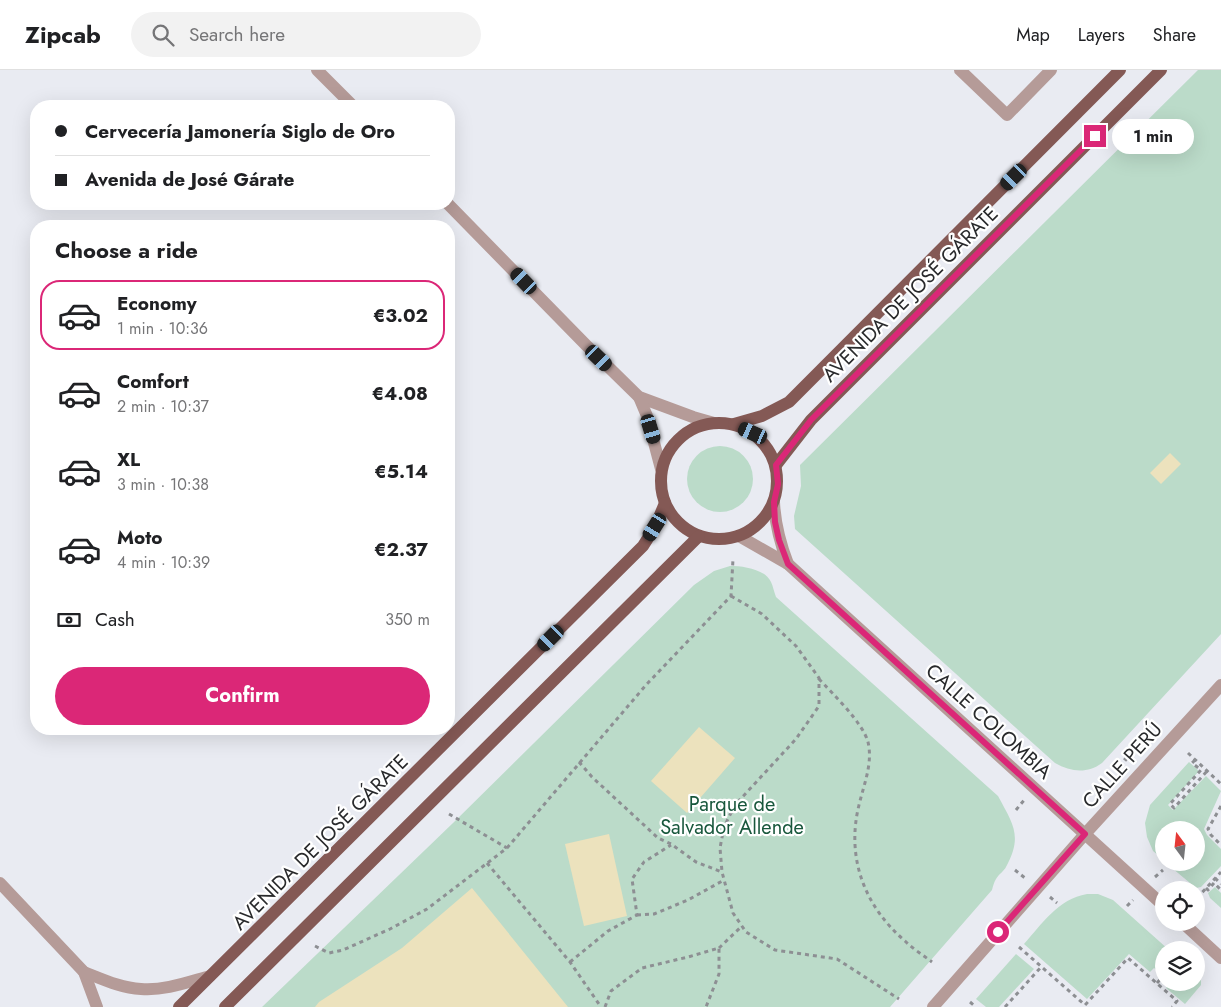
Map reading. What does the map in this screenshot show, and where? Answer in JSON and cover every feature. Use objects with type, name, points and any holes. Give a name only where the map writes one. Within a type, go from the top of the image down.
[{"type":"main road","name":"AVENIDA DE JOSÉ GÁRATE","points":[[734,424],[762,416],[788,402],[1120,70]]},
{"type":"main road","name":"AVENIDA DE JOSÉ GÁRATE","points":[[776,465],[811,420],[1161,70]]},
{"type":"main road","points":[[714,423],[734,424],[753,433],[767,447],[776,465],[778,484],[774,502],[766,517],[754,528],[739,536],[719,540],[699,536],[678,523],[665,503],[661,487],[662,469],[668,452],[680,437],[696,427],[714,423]]},
{"type":"main road","name":"AVENIDA DE JOSÉ GÁRATE","points":[[455,733],[643,546],[655,527],[665,503]]},
{"type":"main road","points":[[225,1007],[699,536]]},
{"type":"main road","name":"AVENIDA DE JOSÉ GÁRATE","points":[[179,1007],[453,735]]},
{"type":"street","points":[[317,70],[347,100]]},
{"type":"street","points":[[960,70],[1007,115],[1051,70]]},
{"type":"street","points":[[454,210],[639,397],[647,416],[662,469]]},
{"type":"street","points":[[639,397],[714,423]]},
{"type":"street","name":"CALLE COLOMBIA","points":[[774,502],[777,531],[788,564]]},
{"type":"street","name":"CALLE COLOMBIA","points":[[739,536],[788,564],[1155,898]]},
{"type":"street","name":"CALLE PERÚ","points":[[933,1007],[1085,834],[1221,685]]},
{"type":"street","points":[[0,883],[84,972],[98,1007]]},
{"type":"street","points":[[1192,931],[1221,958]]},
{"type":"street","points":[[84,972],[119,985],[141,989],[163,988],[210,976]]},
{"type":"path","points":[[315,946],[329,953],[343,950],[390,929],[427,908],[506,848],[646,685],[731,596],[733,559]]},
{"type":"path","points":[[731,596],[762,614],[796,646],[819,678],[853,716],[868,739],[870,759],[858,806],[853,838],[858,870],[875,908],[889,926],[905,942],[932,962]]},
{"type":"path","points":[[819,678],[819,706],[796,739],[735,805],[724,827],[720,848],[724,880],[733,913],[746,932],[775,950],[837,959],[900,999]]},
{"type":"path","points":[[1188,753],[1221,784]]},
{"type":"path","points":[[1195,760],[1192,763],[1201,770],[1170,804],[1174,808],[1207,771]]},
{"type":"path","points":[[578,762],[592,778],[658,838],[671,844],[696,862],[722,872]]},
{"type":"path","points":[[1221,806],[1208,829],[1210,835],[1221,845]]},
{"type":"path","points":[[449,814],[506,848]]},
{"type":"path","points":[[637,915],[632,879],[644,862],[671,844]]},
{"type":"path","points":[[487,863],[570,962],[601,1007]]},
{"type":"path","points":[[1206,888],[1221,872]]},
{"type":"path","points":[[1215,878],[1221,884]]},
{"type":"path","points":[[570,962],[608,931],[637,915],[654,914],[688,900],[724,880]]},
{"type":"path","points":[[1206,888],[1208,890],[1214,883],[1221,890]]},
{"type":"path","points":[[605,1007],[611,991],[642,968],[719,948],[742,926]]},
{"type":"path","points":[[1018,947],[1086,1005],[1128,958],[1155,981]]},
{"type":"path","points":[[706,1007],[719,974],[719,948]]},
{"type":"path","points":[[1005,1007],[1042,966]]},
{"type":"path","points":[[1166,991],[1177,1001],[1172,1007]]},
{"type":"path","points":[[970,1002],[976,1007]]},
{"type":"green space","points":[[1198,70],[1221,70],[1221,634],[1102,763],[1091,769],[1073,770],[1055,763],[795,529],[794,516],[801,486],[800,465]]},
{"type":"green space","points":[[714,446],[726,446],[738,451],[748,461],[753,473],[751,492],[738,507],[726,512],[714,512],[702,507],[692,497],[687,485],[687,473],[692,461],[702,451]]},
{"type":"green space","name":"Parque de Salvador Allende","points":[[730,566],[753,569],[764,574],[772,584],[776,597],[998,796],[1012,823],[1015,838],[1014,847],[1006,867],[996,879],[992,890],[890,1007],[262,1007],[453,823],[694,585],[714,571]]},
{"type":"green space","points":[[1189,762],[1199,771],[1168,805],[1173,810],[1206,776],[1221,791],[1205,827],[1205,821],[1155,821],[1155,853],[1147,837],[1145,823],[1150,805]]},
{"type":"green space","points":[[1205,831],[1221,849],[1221,866],[1205,883],[1205,881],[1188,881],[1176,871],[1205,871]]},
{"type":"green space","points":[[1215,887],[1221,893],[1221,908],[1210,898],[1208,893]]},
{"type":"green space","points":[[1087,894],[1098,894],[1113,900],[1159,941],[1155,941],[1155,969],[1150,972],[1129,954],[1087,999],[1024,944],[1051,913],[1067,901]]},
{"type":"green space","points":[[1016,954],[1034,969],[999,1007],[986,1007],[976,999]]},
{"type":"green space","points":[[1170,991],[1196,991],[1185,1004]]},
{"type":"sand","points":[[1170,453],[1181,464],[1161,484],[1150,473]]},
{"type":"sand","points":[[699,727],[735,758],[687,813],[651,781]]},
{"type":"sand","points":[[609,834],[627,916],[584,926],[565,844]]},
{"type":"sand","points":[[472,888],[568,1007],[315,1007],[319,1002],[402,948]]},
{"type":"route","points":[[998,932],[1085,834],[788,564],[779,540],[775,522],[774,502],[778,484],[776,465],[811,420],[1095,136]]}]
